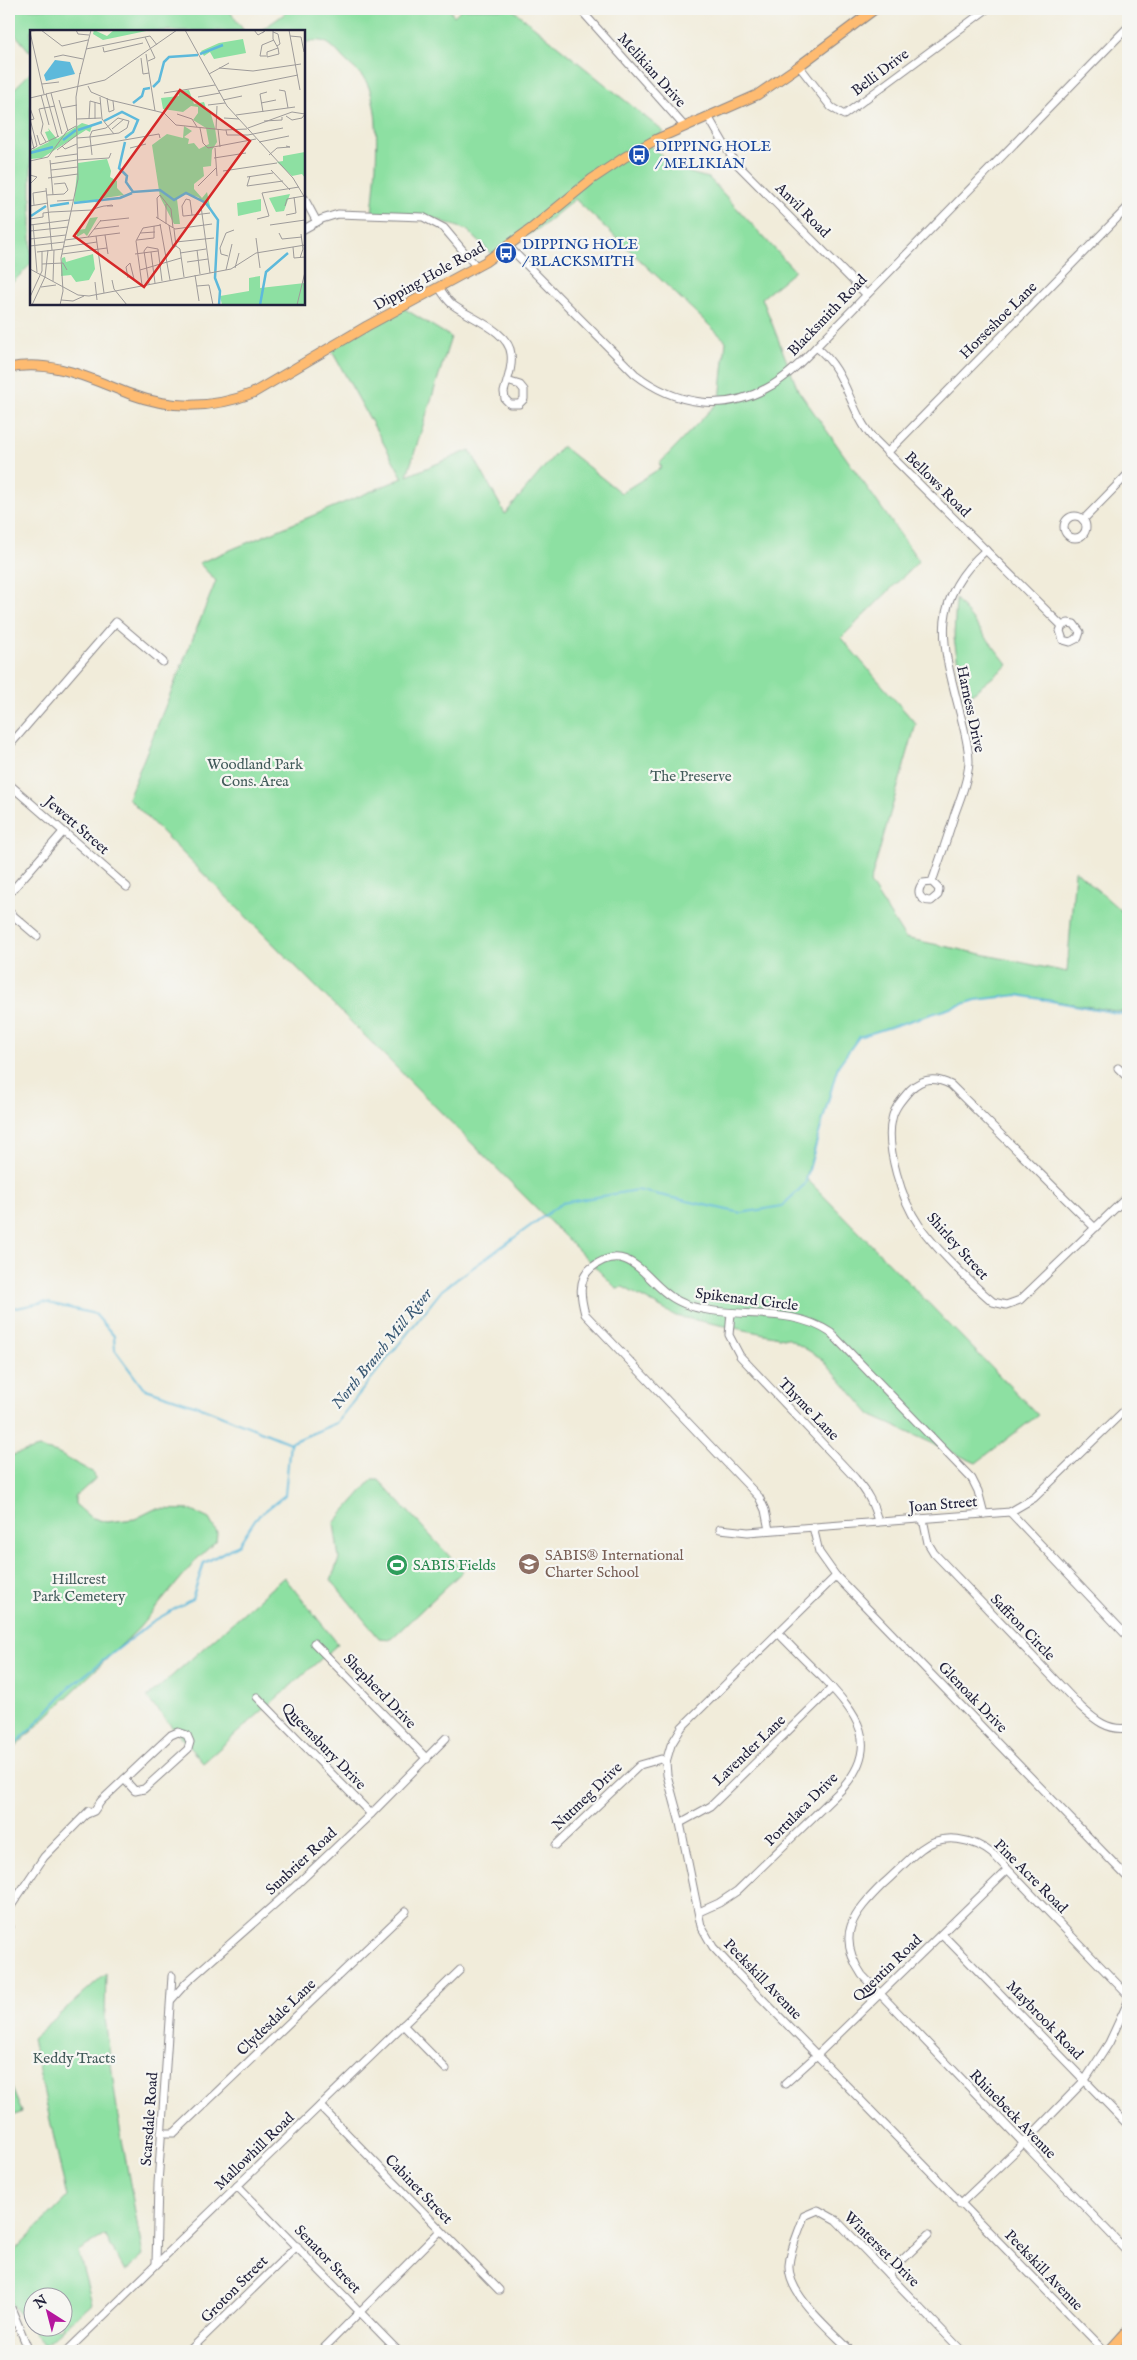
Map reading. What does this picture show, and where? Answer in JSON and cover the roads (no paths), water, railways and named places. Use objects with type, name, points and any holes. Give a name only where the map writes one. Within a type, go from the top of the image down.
[{"type":"main road","name":"Dipping Hole Road","points":[[9,368],[26,365],[61,368],[131,394],[172,404],[187,406],[234,401],[252,393],[375,321],[476,266],[508,246],[608,168],[652,142],[746,102],[799,66],[875,9]]},
{"type":"main road","points":[[1109,2351],[1128,2330]]},
{"type":"street","name":"Melikian Drive","points":[[580,9],[685,127]]},
{"type":"street","name":"Belli Drive","points":[[799,66],[831,107],[844,115],[987,9]]},
{"type":"street","name":"Blacksmith Road","points":[[508,246],[635,374],[651,386],[681,399],[714,403],[749,397],[768,388],[790,372],[816,347],[1128,27]]},
{"type":"street","name":"Anvil Road","points":[[709,118],[734,161],[866,294]]},
{"type":"street","points":[[305,200],[316,222]]},
{"type":"street","name":"Horseshoe Lane","points":[[887,452],[1128,207]]},
{"type":"street","points":[[305,228],[330,216],[349,213],[423,217],[444,228],[476,266]]},
{"type":"street","points":[[439,287],[454,306],[500,334],[508,343],[512,355],[507,381]]},
{"type":"street","name":"Bellows Road","points":[[816,347],[829,359],[837,370],[864,427],[1062,626]]},
{"type":"street","points":[[1083,520],[1128,474]]},
{"type":"street","name":"Harness Drive","points":[[932,882],[961,795],[969,760],[946,656],[945,616],[955,585],[970,565],[986,550]]},
{"type":"street","points":[[9,746],[116,622],[163,662]]},
{"type":"street","name":"Jewett Street","points":[[9,784],[127,887]]},
{"type":"street","points":[[9,894],[63,832]]},
{"type":"street","points":[[9,912],[36,936]]},
{"type":"street","points":[[1118,1068],[1128,1078]]},
{"type":"street","name":"Shirley Street","points":[[1095,1228],[951,1085],[940,1080],[925,1079],[912,1088],[900,1101],[892,1118],[890,1138],[896,1172],[908,1207],[928,1236],[993,1302],[1006,1305],[1020,1300],[1095,1228],[1128,1196]]},
{"type":"street","name":"Spikenard Circle","points":[[769,1530],[765,1510],[759,1497],[586,1314],[580,1297],[582,1282],[587,1272],[597,1263],[620,1258],[632,1262],[672,1298],[687,1305],[731,1312],[798,1318],[817,1324],[831,1332],[972,1479],[984,1514]]},
{"type":"street","name":"Thyme Lane","points":[[731,1312],[729,1335],[740,1356],[868,1493],[875,1508],[878,1522]]},
{"type":"street","name":"Joan Street","points":[[720,1529],[748,1532],[1010,1512],[1034,1498],[1128,1407]]},
{"type":"street","points":[[1010,1512],[1128,1637]]},
{"type":"street","name":"Saffron Circle","points":[[923,1519],[928,1543],[934,1553],[1081,1707],[1103,1725],[1115,1728],[1128,1728]]},
{"type":"street","name":"Glenoak Drive","points":[[813,1527],[819,1552],[836,1576],[1128,1878]]},
{"type":"street","name":"Peekskill Avenue","points":[[836,1576],[682,1726],[673,1738],[666,1762],[667,1775],[680,1823],[702,1931],[716,1950],[960,2204],[1105,2351]]},
{"type":"street","name":"Portulaca Drive","points":[[699,1912],[719,1903],[737,1891],[842,1789],[855,1773],[862,1752],[863,1735],[853,1714],[832,1688],[778,1633]]},
{"type":"street","name":"Shepherd Drive","points":[[314,1644],[427,1759]]},
{"type":"street","name":"Lavender Lane","points":[[680,1823],[700,1814],[710,1806],[832,1688]]},
{"type":"street","name":"Queensbury Drive","points":[[257,1698],[371,1814]]},
{"type":"street","points":[[9,1909],[44,1857],[87,1814],[94,1811],[101,1801],[124,1779],[174,1733],[182,1732],[187,1735],[190,1742],[188,1748],[146,1788],[136,1791],[124,1779]]},
{"type":"street","name":"Sunbrier Road","points":[[171,2000],[187,1982],[294,1887],[371,1814],[446,1738]]},
{"type":"street","name":"Nutmeg Drive","points":[[556,1845],[640,1765],[661,1760],[666,1762]]},
{"type":"street","name":"Pine Acre Road","points":[[879,1993],[854,1964],[849,1951],[848,1935],[852,1921],[860,1908],[897,1871],[929,1843],[948,1838],[986,1849],[1128,1995]]},
{"type":"street","name":"Quentin Road","points":[[784,2084],[817,2055],[1007,1870]]},
{"type":"street","name":"Clydesdale Lane","points":[[162,2133],[174,2134],[406,1911]]},
{"type":"street","points":[[9,1928],[9,1936]]},
{"type":"street","name":"Maybrook Road","points":[[942,1934],[1128,2125]]},
{"type":"street","name":"Mallowhill Road","points":[[67,2351],[460,1970]]},
{"type":"street","name":"Scarsdale Road","points":[[156,2263],[172,1976]]},
{"type":"street","name":"Rhinebeck Avenue","points":[[879,1993],[1128,2252]]},
{"type":"street","points":[[960,2204],[1023,2144],[1085,2080],[1111,2039],[1128,2002]]},
{"type":"street","points":[[403,2025],[446,2070]]},
{"type":"street","name":"Cabinet Street","points":[[320,2106],[499,2290]]},
{"type":"street","name":"Senator Street","points":[[237,2186],[398,2351]]},
{"type":"street","name":"Winterset Drive","points":[[852,2351],[805,2303],[791,2282],[789,2265],[804,2216],[818,2210],[836,2220],[962,2351]]},
{"type":"street","points":[[321,2351],[361,2313],[440,2231]]},
{"type":"street","points":[[888,2274],[928,2235]]},
{"type":"street","name":"Groton Street","points":[[190,2351],[297,2246]]},
{"type":"street","points":[[9,2303],[29,2351]]},
{"type":"waterway","name":"North Branch Mill River","points":[[9,1305],[17,1308],[44,1302],[95,1314],[114,1336],[115,1350],[143,1388],[203,1408],[290,1443],[336,1423],[442,1290],[562,1203],[637,1190],[741,1213],[782,1206],[805,1184],[838,1066],[859,1037],[976,1000],[1018,995],[1128,1015]]},
{"type":"waterway","points":[[9,1750],[70,1687],[152,1622],[192,1599],[204,1563],[239,1544],[256,1518],[285,1495],[290,1443]]},
{"type":"place","name":"DIPPING HOLE / MELIKIAN","points":[[639,155]]},
{"type":"place","name":"DIPPING HOLE / BLACKSMITH","points":[[506,253]]},
{"type":"place","name":"SABIS® International Charter School","points":[[529,1564]]},
{"type":"place","name":"SABIS Fields","points":[[397,1565]]},
{"type":"park label","name":"Woodland Park Cons. Area","points":[[255,772]]},
{"type":"park label","name":"The Preserve","points":[[691,776]]},
{"type":"park label","name":"Hillcrest Park Cemetery","points":[[79,1588]]},
{"type":"park label","name":"Keddy Tracts","points":[[74,2058]]}]
